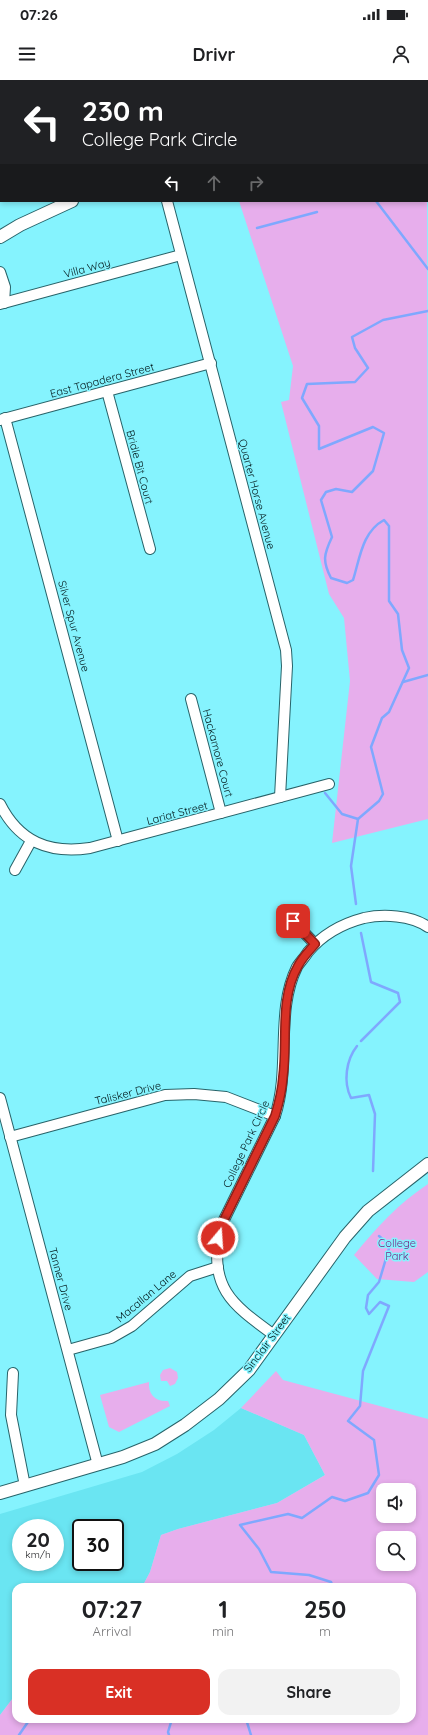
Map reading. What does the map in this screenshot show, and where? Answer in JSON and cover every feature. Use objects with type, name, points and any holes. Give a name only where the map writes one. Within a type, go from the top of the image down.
[{"type":"street","points":[[0,237],[20,224],[70,202]]},
{"type":"street","name":"Quarter Horse Avenue","points":[[166,202],[211,364],[286,650],[288,666],[280,797]]},
{"type":"street","name":"Villa Way","points":[[2,301],[181,255]]},
{"type":"street","points":[[0,272],[5,287],[2,301]]},
{"type":"street","name":"East Tapadera Street","points":[[2,419],[211,364]]},
{"type":"street","name":"Bridle Bit Court","points":[[107,391],[150,549]]},
{"type":"street","name":"Silver Spur Avenue","points":[[2,419],[118,841]]},
{"type":"street","name":"Hackamore Court","points":[[191,698],[221,813]]},
{"type":"street","name":"Lariat Street","points":[[31,841],[52,849],[71,851],[118,841],[329,784]]},
{"type":"street","points":[[0,804],[5,814],[31,841],[15,870]]},
{"type":"street","name":"College Park Circle","points":[[274,1335],[233,1303],[224,1288],[218,1267],[217,1248],[220,1228],[275,1116],[280,1100],[284,1076],[286,1009],[289,987],[298,966],[315,944],[328,932],[349,922],[369,917],[392,916],[427,923]]},
{"type":"street","points":[[293,921],[315,944]]},
{"type":"street","name":"Talisker Drive","points":[[10,1137],[165,1096],[194,1094],[226,1097],[275,1116]]},
{"type":"street","name":"Tanner Drive","points":[[0,1098],[98,1465]]},
{"type":"street","name":"Sinclair Street","points":[[0,1493],[123,1458],[155,1444],[185,1425],[219,1399],[249,1370],[345,1237],[368,1211],[428,1164]]},
{"type":"street","name":"Macallan Lane","points":[[68,1350],[111,1338],[132,1326],[190,1276],[218,1267]]},
{"type":"street","points":[[13,1373],[11,1415],[25,1486]]},
{"type":"shaded area","points":[[241,1408],[304,1435],[325,1475],[277,1503],[178,1529],[161,1535],[150,1572],[144,1583],[12,1583],[12,1699],[0,1715],[0,1514],[142,1472],[177,1454],[214,1430]]},
{"type":"green space","points":[[239,202],[427,202],[428,819],[332,843],[350,681],[344,618],[329,594],[281,402],[289,400],[293,366]]},
{"type":"green space","name":"College Park","points":[[428,1184],[428,1272],[414,1282],[377,1279],[354,1255],[388,1216]]},
{"type":"green space","points":[[170,1368],[177,1372],[178,1378],[175,1384],[170,1386],[167,1381],[161,1381],[160,1375],[163,1370]]},
{"type":"green space","points":[[276,1371],[283,1380],[428,1419],[428,1735],[0,1735],[0,1715],[12,1699],[12,1723],[416,1723],[416,1583],[144,1583],[150,1572],[161,1535],[178,1529],[277,1503],[325,1475],[304,1435],[241,1408]]},
{"type":"green space","points":[[149,1382],[151,1394],[156,1399],[168,1401],[170,1406],[119,1432],[109,1427],[100,1395]]},
{"type":"waterway","points":[[377,202],[428,269]]},
{"type":"waterway","points":[[257,228],[317,212]]},
{"type":"waterway","points":[[356,904],[351,866],[358,819],[379,801],[383,794],[371,747],[382,718],[389,712],[409,668],[402,650],[398,614],[389,601],[389,526],[384,520],[377,525],[366,538],[353,580],[347,583],[331,578],[326,567],[325,558],[327,548],[332,537],[321,500],[326,492],[336,489],[352,492],[373,471],[384,433],[373,427],[319,449],[319,426],[302,398],[307,384],[355,382],[368,368],[355,348],[352,337],[383,320],[428,311]]},
{"type":"waterway","points":[[403,682],[428,675]]},
{"type":"waterway","points":[[325,793],[342,814],[358,819]]},
{"type":"waterway","points":[[361,933],[371,982],[398,993],[400,1002],[361,1041]]},
{"type":"waterway","points":[[357,1046],[350,1058],[346,1078],[351,1098],[369,1095],[375,1114],[373,1171]]},
{"type":"waterway","points":[[331,1583],[309,1575],[271,1572],[259,1549],[240,1525],[288,1514],[302,1518],[332,1497],[345,1501],[368,1493],[379,1475],[374,1440],[348,1421],[360,1406],[363,1371],[389,1306],[380,1302],[369,1314],[366,1308],[368,1295],[379,1282],[390,1245],[379,1236]]},
{"type":"waterway","points":[[19,1735],[27,1723]]},
{"type":"waterway","points":[[169,1735],[168,1732],[171,1723]]},
{"type":"waterway","points":[[247,1723],[251,1735]]},
{"type":"route","points":[[218,1238],[220,1228],[275,1116],[280,1100],[284,1076],[286,1009],[289,987],[298,966],[315,944],[293,921]]}]
